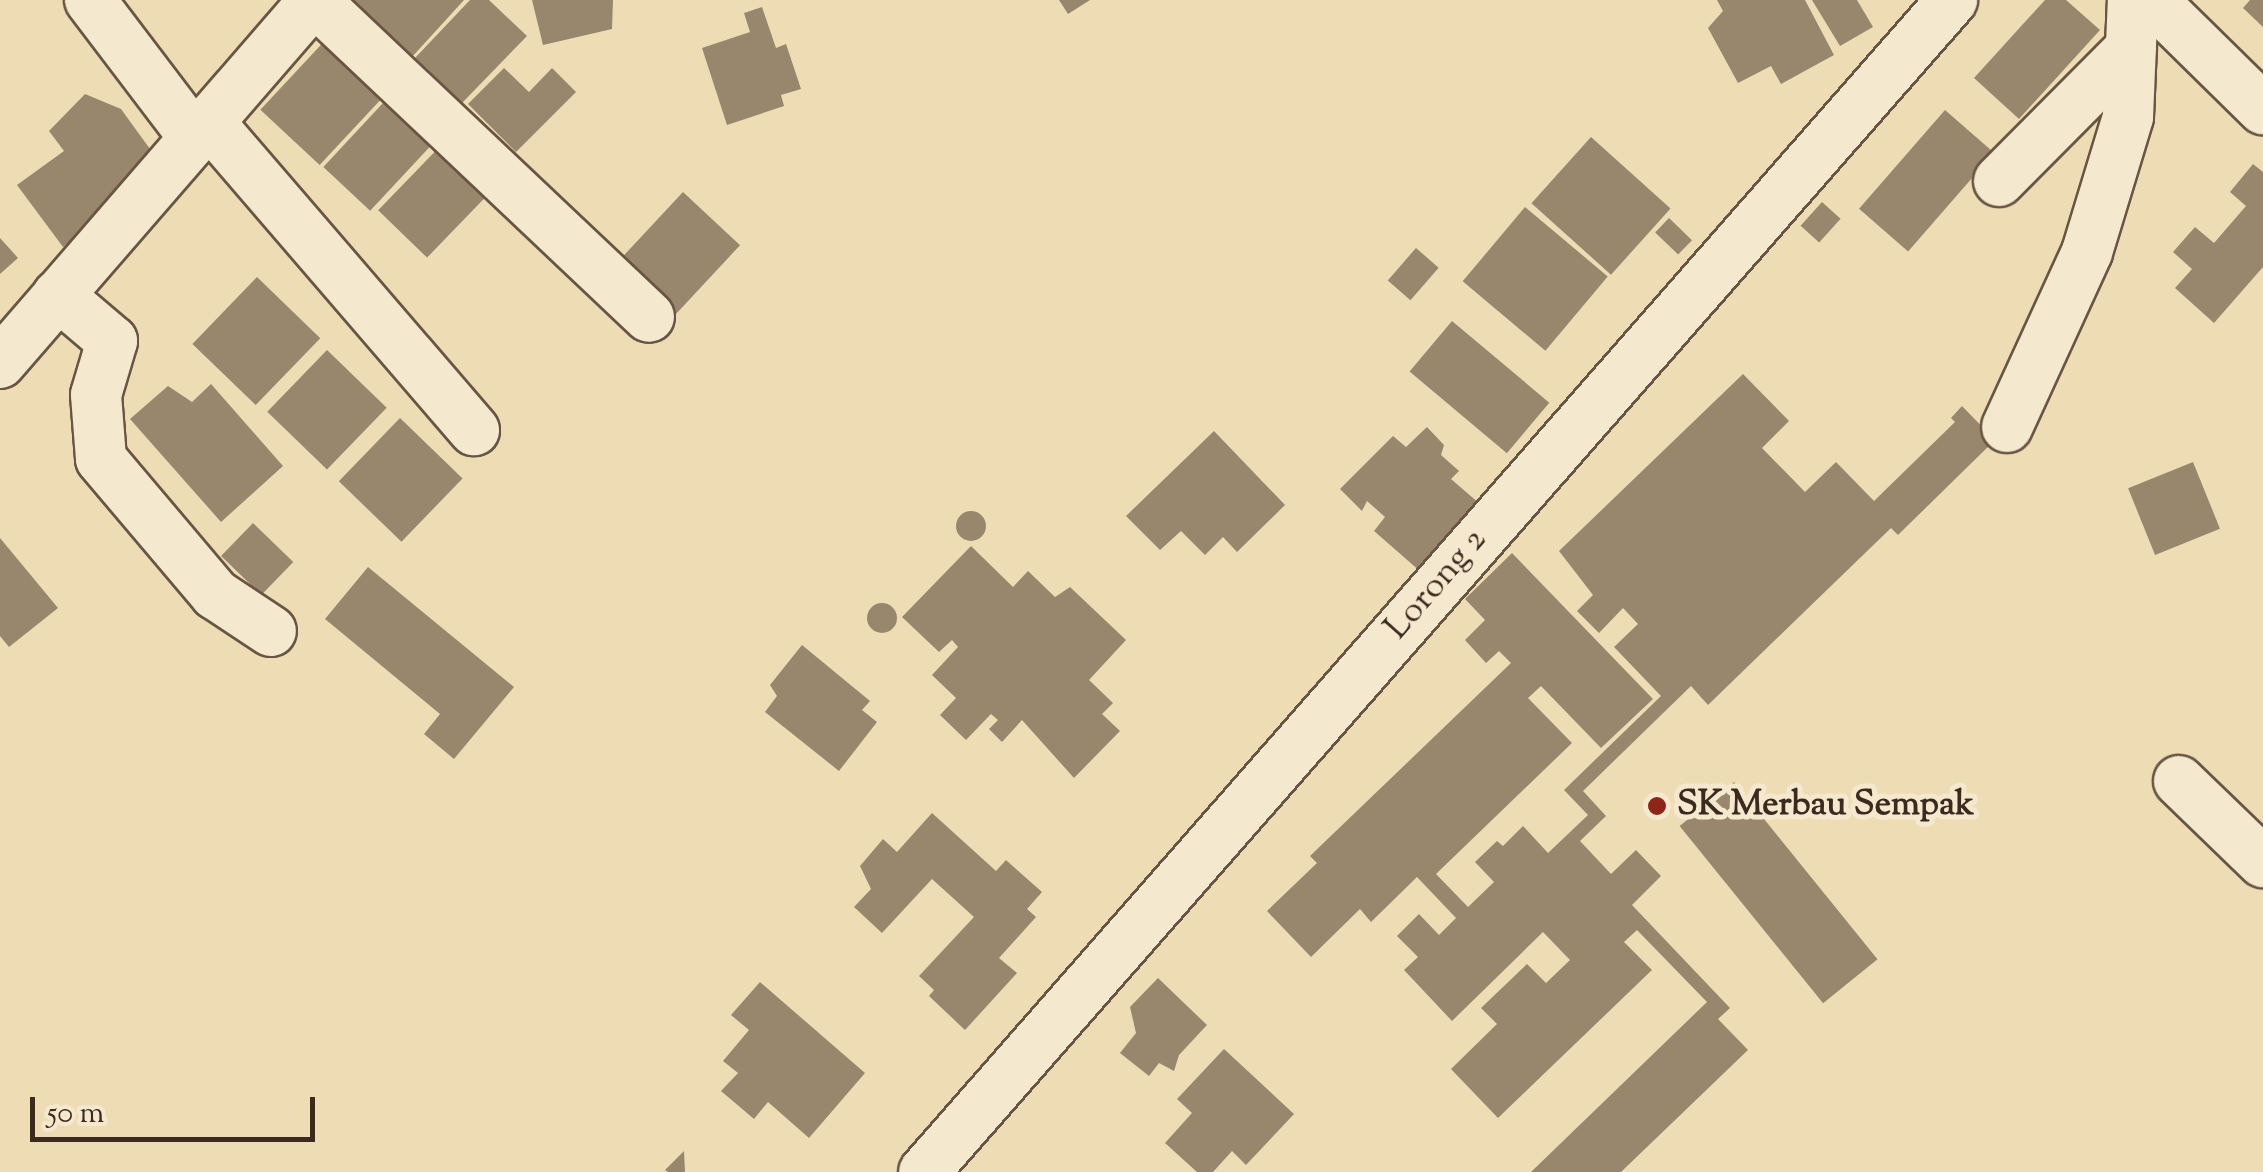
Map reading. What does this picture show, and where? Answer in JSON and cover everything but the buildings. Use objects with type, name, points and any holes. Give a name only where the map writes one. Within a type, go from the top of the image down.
[{"type":"street","points":[[90,0],[201,129],[474,430]]},
{"type":"street","points":[[0,363],[314,0],[649,316]]},
{"type":"street","name":"Lorong 2","points":[[924,1172],[1952,0]]},
{"type":"street","points":[[2152,0],[2263,110]]},
{"type":"street","points":[[1998,182],[2132,24]]},
{"type":"street","points":[[2007,427],[2087,252],[2128,116],[2132,24]]},
{"type":"street","points":[[58,295],[112,341],[96,394],[101,459],[214,594],[271,631]]},
{"type":"street","points":[[2178,781],[2263,862]]},
{"type":"place","name":"SK Merbau Sempak","points":[[1657,806]]}]
